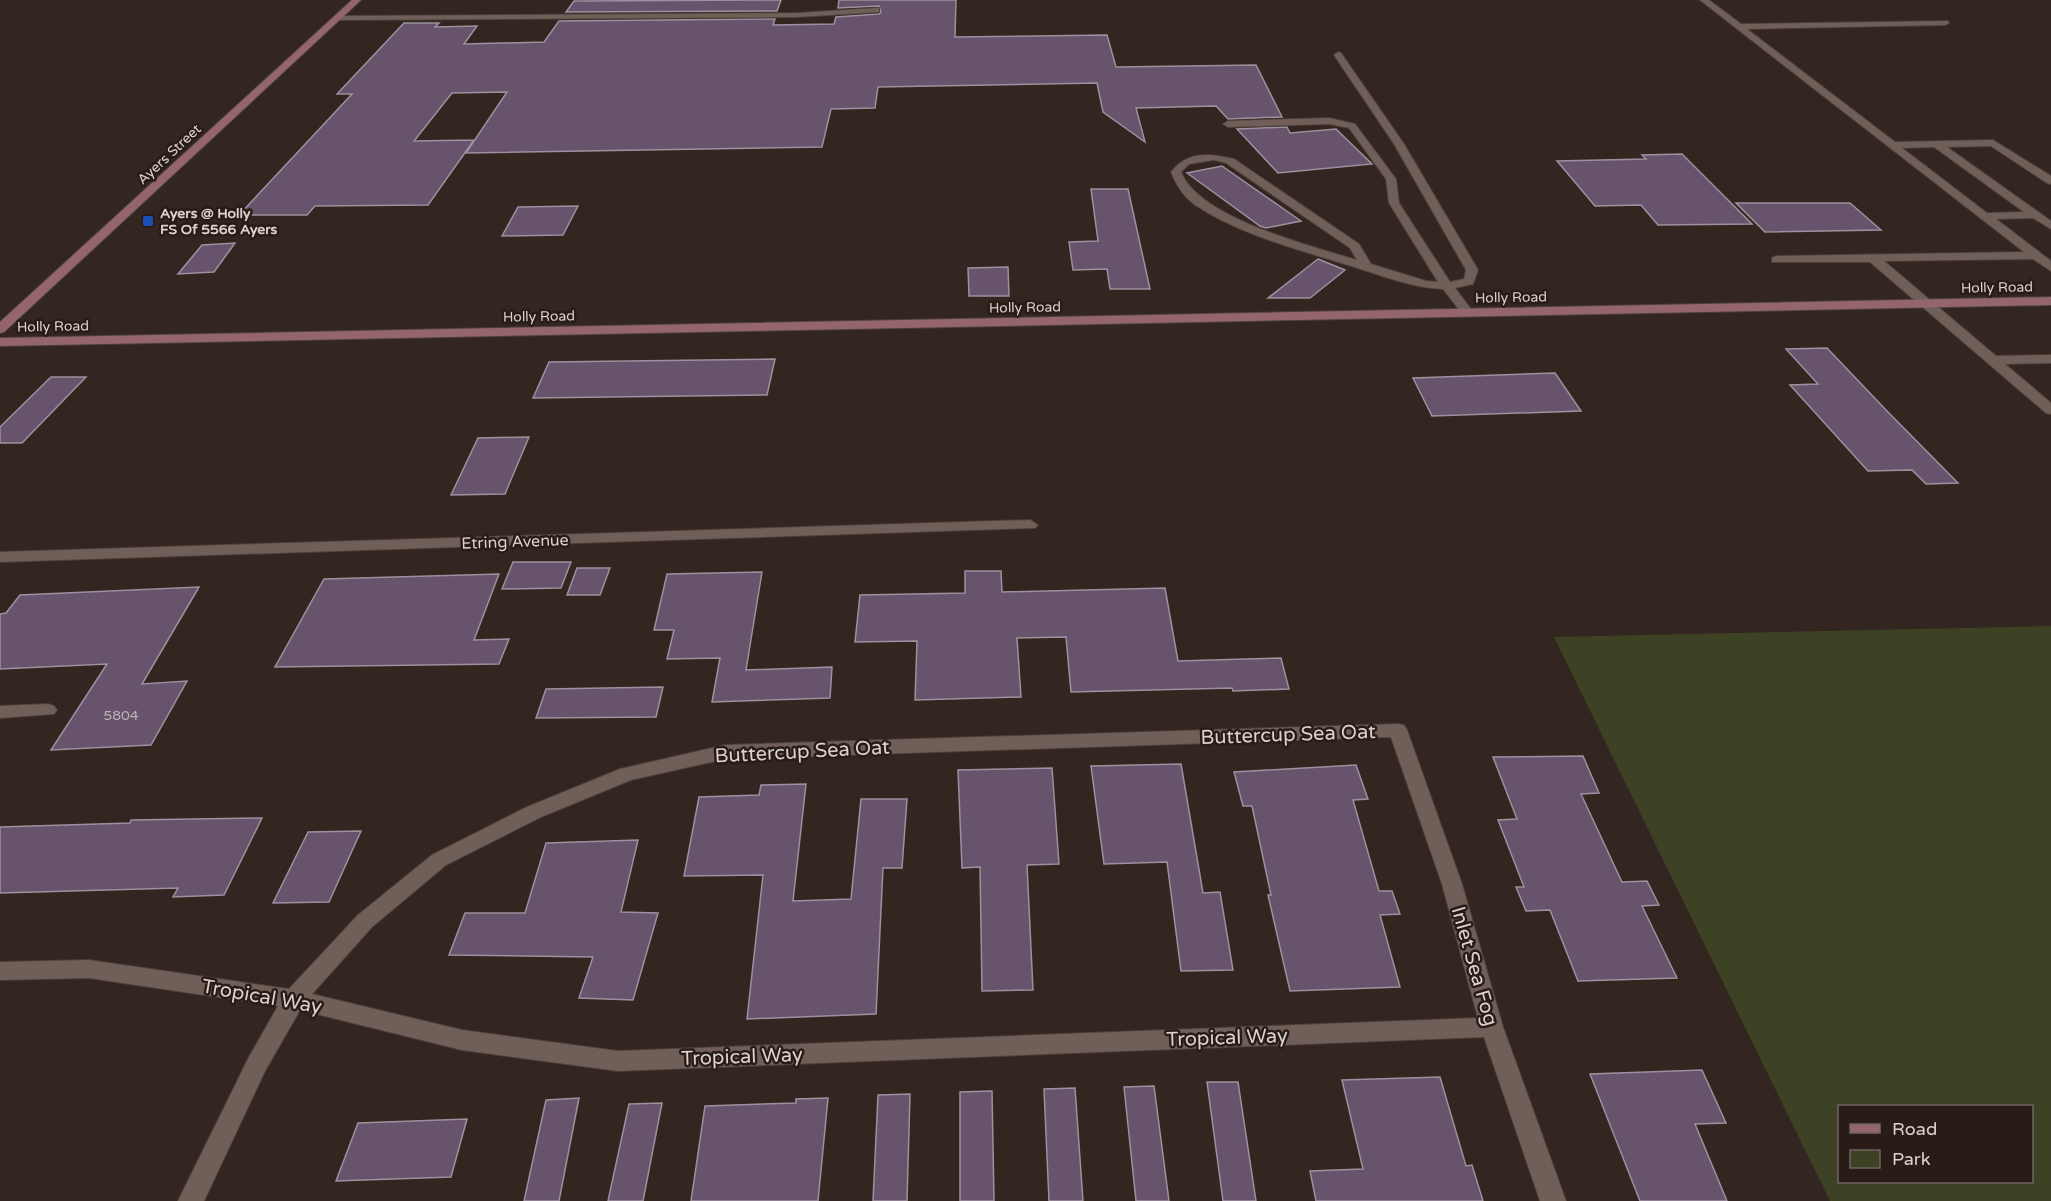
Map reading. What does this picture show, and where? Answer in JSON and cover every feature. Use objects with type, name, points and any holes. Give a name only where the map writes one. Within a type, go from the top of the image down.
[{"type":"main road","name":"Ayers Street","points":[[0,329],[357,0]]},
{"type":"main road","name":"Holly Road","points":[[0,342],[2051,301]]},
{"type":"street","points":[[1704,0],[2051,267]]},
{"type":"street","points":[[338,18],[798,15],[876,10]]},
{"type":"street","points":[[1738,27],[1945,23]]},
{"type":"street","points":[[1338,56],[1399,144],[1472,270],[1469,281],[1447,286],[1425,285],[1299,246],[1228,219],[1197,201],[1181,185],[1176,172],[1186,160],[1214,157],[1230,161],[1355,246],[1365,265]]},
{"type":"street","points":[[1228,124],[1329,121],[1352,126],[1391,179],[1394,204],[1447,286],[1468,313]]},
{"type":"street","points":[[1892,145],[1993,143],[2051,181]]},
{"type":"street","points":[[1936,144],[2051,226]]},
{"type":"street","points":[[1984,216],[2051,215]]},
{"type":"street","points":[[1776,260],[2036,255]]},
{"type":"street","points":[[1873,258],[2051,410]]},
{"type":"street","points":[[1995,360],[2051,359]]},
{"type":"street","name":"Etring Avenue","points":[[0,557],[1030,525]]},
{"type":"street","points":[[0,712],[48,710]]},
{"type":"street","name":"Buttercup Sea Oat","points":[[191,1201],[257,1064],[294,999],[365,921],[439,860],[534,812],[627,774],[724,752],[1398,730]]},
{"type":"street","name":"Inlet Sea Fog","points":[[1398,730],[1452,884],[1491,1027],[1553,1201]]},
{"type":"street","name":"Tropical Way","points":[[0,971],[89,969],[294,999],[462,1040],[618,1061],[1491,1027]]},
{"type":"green space","points":[[2051,626],[2051,1201],[1830,1201],[1554,637]]},
{"type":"building","points":[[781,0],[777,11],[566,12],[574,1]]},
{"type":"building","points":[[839,0],[956,0],[955,37],[1107,35],[1116,67],[1256,65],[1282,117],[1228,119],[1216,106],[1136,108],[1145,142],[1103,112],[1097,83],[878,87],[875,108],[831,109],[822,147],[466,153],[507,92],[452,93],[414,141],[474,140],[428,205],[315,206],[307,215],[239,215],[352,94],[337,94],[404,23],[439,23],[435,27],[477,26],[464,44],[544,42],[559,21],[775,19],[773,25],[834,24],[836,17],[881,12],[879,6],[838,8]]},
{"type":"building","points":[[1287,127],[1290,133],[1336,129],[1372,164],[1278,173],[1237,129]]},
{"type":"building","points":[[1682,154],[1752,224],[1658,225],[1641,205],[1595,206],[1557,161],[1646,159],[1642,155]]},
{"type":"building","points":[[1222,166],[1301,221],[1266,228],[1260,226],[1187,173]]},
{"type":"building","points":[[1091,189],[1128,189],[1150,289],[1110,289],[1107,269],[1073,270],[1069,242],[1098,241]]},
{"type":"building","points":[[1736,203],[1850,203],[1881,230],[1765,232]]},
{"type":"building","points":[[578,206],[563,235],[502,236],[518,207]]},
{"type":"building","points":[[235,243],[214,272],[178,274],[202,245]]},
{"type":"building","points":[[1318,259],[1345,270],[1310,298],[1268,298]]},
{"type":"building","points":[[1008,267],[1009,296],[969,296],[968,268]]},
{"type":"building","points":[[1827,348],[1958,483],[1926,484],[1912,470],[1868,471],[1790,385],[1818,384],[1786,349]]},
{"type":"building","points":[[775,359],[767,395],[533,398],[549,362]]},
{"type":"building","points":[[1555,373],[1581,411],[1432,416],[1413,378]]},
{"type":"building","points":[[51,377],[86,377],[22,443],[0,443],[0,427]]},
{"type":"building","points":[[529,437],[505,494],[451,495],[478,438]]},
{"type":"building","points":[[513,562],[571,562],[561,588],[502,589]]},
{"type":"building","points":[[577,568],[610,568],[600,595],[567,595]]},
{"type":"building","points":[[965,571],[1001,571],[1002,592],[1165,588],[1178,661],[1281,658],[1289,689],[1071,692],[1066,637],[1017,638],[1021,697],[915,700],[917,641],[855,642],[860,595],[965,593]]},
{"type":"building","points":[[762,572],[746,670],[832,667],[830,698],[712,702],[720,658],[667,659],[674,630],[654,630],[667,574]]},
{"type":"building","points":[[499,574],[474,640],[509,639],[499,664],[275,667],[324,579]]},
{"type":"building","points":[[199,587],[142,684],[187,681],[151,745],[51,750],[107,664],[0,669],[0,614],[6,613],[20,595]]},
{"type":"building","points":[[663,687],[656,717],[536,718],[546,689]]},
{"type":"building","points":[[1583,756],[1599,793],[1581,794],[1622,882],[1647,881],[1659,905],[1642,906],[1677,978],[1578,981],[1550,910],[1526,911],[1516,887],[1524,887],[1498,820],[1517,819],[1493,757]]},
{"type":"building","points":[[1181,764],[1203,893],[1220,892],[1233,970],[1181,971],[1167,862],[1104,864],[1091,766]]},
{"type":"building","points":[[1356,765],[1368,799],[1353,800],[1379,891],[1392,891],[1400,914],[1380,915],[1400,987],[1290,991],[1268,895],[1271,895],[1252,806],[1243,806],[1234,772]]},
{"type":"building","points":[[1052,768],[1059,864],[1027,865],[1033,990],[982,991],[980,867],[962,868],[958,770]]},
{"type":"building","points":[[806,784],[793,901],[851,899],[861,799],[907,799],[902,868],[883,868],[876,1014],[747,1019],[763,875],[684,876],[699,797],[759,795],[761,785]]},
{"type":"building","points":[[262,818],[224,895],[173,897],[178,888],[0,893],[0,827],[130,823],[131,820]]},
{"type":"building","points":[[361,831],[329,902],[273,903],[308,832]]},
{"type":"building","points":[[638,840],[621,912],[658,913],[633,1000],[579,998],[593,957],[449,955],[465,913],[525,913],[546,843]]},
{"type":"building","points":[[1702,1070],[1726,1123],[1695,1124],[1727,1201],[1640,1201],[1590,1074]]},
{"type":"building","points":[[1440,1077],[1466,1166],[1472,1165],[1483,1201],[1316,1201],[1310,1171],[1363,1169],[1342,1080]]},
{"type":"building","points":[[1207,1082],[1238,1082],[1256,1201],[1223,1201]]},
{"type":"building","points":[[1154,1086],[1169,1201],[1136,1201],[1124,1087]]},
{"type":"building","points":[[1075,1088],[1083,1201],[1049,1201],[1044,1089]]},
{"type":"building","points":[[992,1091],[994,1201],[960,1201],[960,1092]]},
{"type":"building","points":[[910,1094],[907,1201],[873,1201],[878,1095]]},
{"type":"building","points":[[579,1098],[559,1201],[524,1201],[546,1100]]},
{"type":"building","points":[[828,1098],[818,1201],[691,1201],[705,1106],[796,1103],[796,1099]]},
{"type":"building","points":[[662,1103],[643,1201],[608,1201],[629,1104]]},
{"type":"building","points":[[467,1119],[451,1177],[336,1181],[358,1123]]},
{"type":"place","name":"Ayers @ Holly FS Of 5566 Ayers","points":[[148,221]]}]
